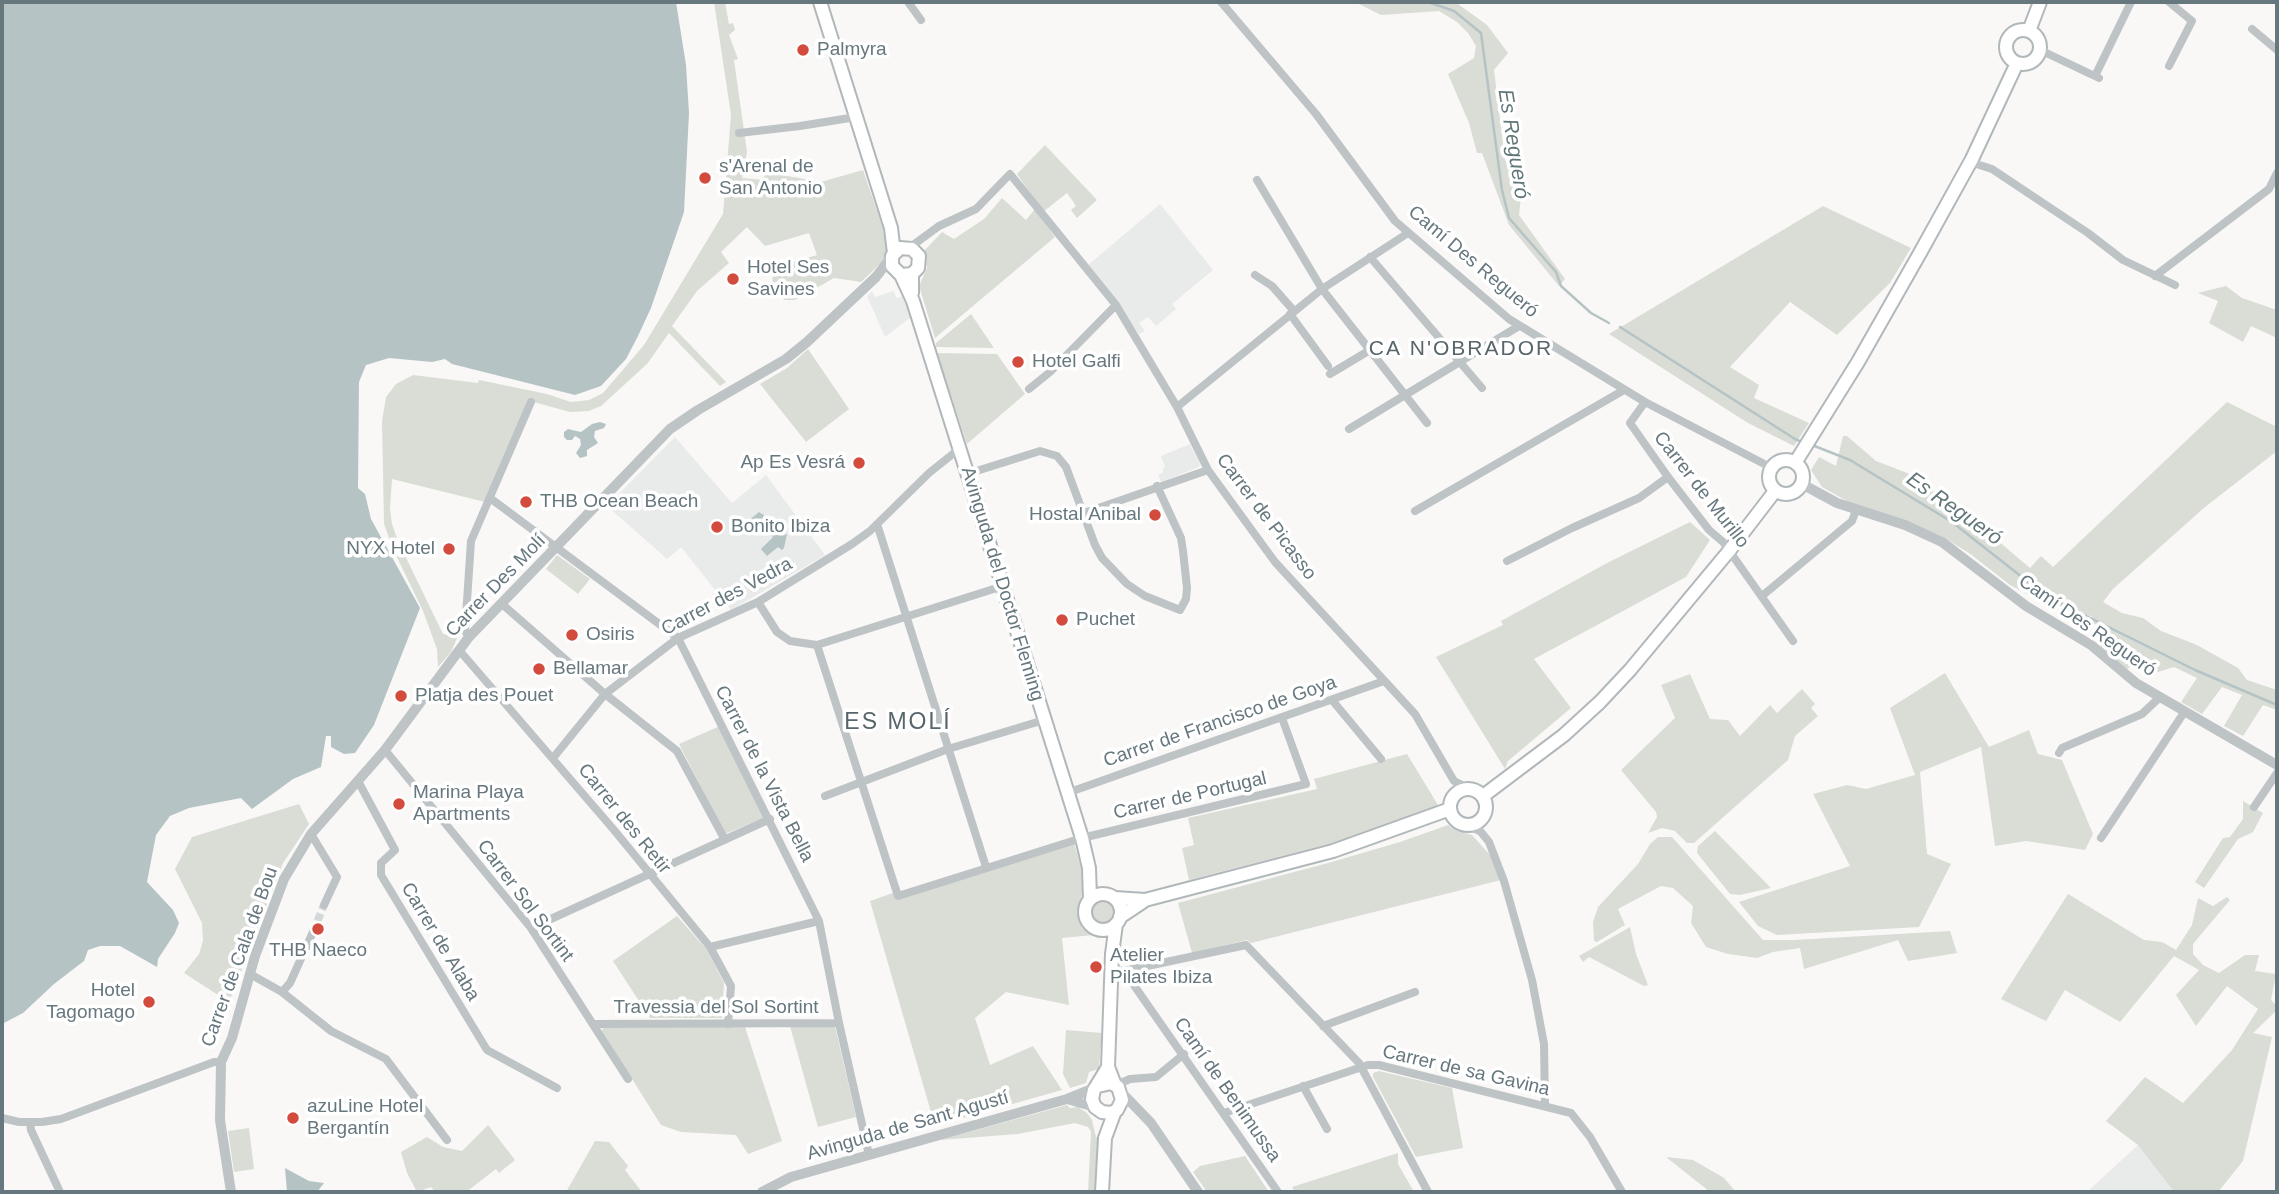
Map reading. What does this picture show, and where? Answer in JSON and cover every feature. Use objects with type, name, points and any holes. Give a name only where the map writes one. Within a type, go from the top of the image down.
[{"type":"main road","name":"Avinguda del Doctor Fleming","points":[[820,2],[891,228],[892,266],[904,274],[1082,838],[1089,868],[1090,899]]},
{"type":"main road","points":[[2029,32],[2040,2]]},
{"type":"main road","points":[[2017,31],[2029,32],[2038,39],[2040,50],[2029,63],[2017,63],[2008,55],[2008,39],[2017,31]]},
{"type":"main road","points":[[1796,463],[1814,437],[1970,162],[2017,63]]},
{"type":"main road","name":"Avinguda del Doctor Fleming","points":[[891,228],[911,250],[918,268],[904,274]]},
{"type":"main road","points":[[893,255],[900,248],[911,250]]},
{"type":"main road","points":[[1785,460],[1796,463],[1802,470],[1802,484],[1790,494],[1775,491],[1769,478],[1772,468],[1785,460]]},
{"type":"main road","points":[[1483,796],[1564,735],[1600,702],[1729,551],[1775,491]]},
{"type":"main road","points":[[1471,789],[1483,796],[1486,807],[1478,822],[1468,825],[1455,819],[1451,809],[1452,799],[1456,794],[1471,789]]},
{"type":"main road","points":[[1105,1138],[1092,1099],[1108,1067],[1118,970],[1106,941],[1087,921],[1085,909],[1090,899],[1101,894],[1144,900],[1355,845],[1451,809]]},
{"type":"main road","name":"Avinguda del Doctor Fleming","points":[[1089,868],[1101,886],[1113,897]]},
{"type":"main road","points":[[1112,954],[1121,907],[1113,897]]},
{"type":"main road","points":[[1095,928],[1105,930],[1144,900]]},
{"type":"main road","points":[[1102,1192],[1105,1138],[1122,1100],[1108,1067]]},
{"type":"main road","points":[[1097,1086],[1106,1082],[1118,1087]]},
{"type":"main road","points":[[1097,1109],[1106,1113],[1116,1110]]},
{"type":"street","points":[[908,2],[921,20]]},
{"type":"street","name":"Camí Des Regueró","points":[[1221,2],[1316,114],[1395,221],[1408,233],[1519,326],[1645,402],[1772,468]]},
{"type":"street","points":[[2040,50],[2097,77],[2131,2]]},
{"type":"street","points":[[2169,2],[2192,20],[2169,66]]},
{"type":"street","points":[[2252,29],[2277,50]]},
{"type":"street","points":[[2269,43],[2277,38]]},
{"type":"street","points":[[739,133],[856,117]]},
{"type":"street","points":[[1970,162],[1992,169],[2088,233],[2123,260],[2175,285]]},
{"type":"street","points":[[2155,275],[2273,191],[2277,173]]},
{"type":"street","name":"Carrer de Picasso","points":[[911,250],[939,226],[975,209],[1010,174],[1116,305],[1177,407],[1208,470],[1275,562],[1415,714],[1454,781],[1471,789]]},
{"type":"street","points":[[1257,180],[1322,289],[1427,423]]},
{"type":"street","points":[[1177,407],[1322,289],[1408,233]]},
{"type":"street","name":"Carrer Des Molí","points":[[385,750],[469,637],[670,429],[786,359],[876,277],[893,255]]},
{"type":"street","points":[[1370,257],[1482,388]]},
{"type":"street","points":[[876,277],[904,274]]},
{"type":"street","points":[[1255,275],[1272,286],[1329,370],[1370,350]]},
{"type":"street","points":[[1029,389],[1050,372],[1116,305]]},
{"type":"street","points":[[1349,429],[1519,326]]},
{"type":"street","points":[[1415,511],[1624,390]]},
{"type":"street","points":[[469,637],[465,631],[471,541],[531,402]]},
{"type":"street","name":"Carrer de Murillo","points":[[1645,402],[1630,423],[1709,530],[1723,542],[1793,641]]},
{"type":"street","name":"Carrer des Vedra","points":[[552,758],[606,694],[678,638],[758,602],[852,544],[959,449]]},
{"type":"street","points":[[967,474],[1041,451],[1057,456],[1066,467],[1102,558],[1145,596],[1180,610],[1186,600],[1187,587],[1181,538],[1157,486]]},
{"type":"street","points":[[1084,513],[1208,470]]},
{"type":"street","points":[[1507,561],[1639,498],[1668,477]]},
{"type":"street","name":"Camí Des Regueró","points":[[1802,484],[1856,510],[1905,525],[1941,542],[2026,606],[2091,645],[2125,676],[2277,765]]},
{"type":"street","name":"Carrer de la Vista Bella","points":[[490,498],[678,638],[819,921],[869,1155]]},
{"type":"street","points":[[1762,596],[1852,520],[1856,510]]},
{"type":"street","points":[[877,524],[986,867]]},
{"type":"street","points":[[758,602],[777,632],[790,641],[817,645],[1003,586]]},
{"type":"street","points":[[502,604],[677,751],[725,840]]},
{"type":"street","points":[[817,645],[861,782]]},
{"type":"street","name":"Carrer des Retir","points":[[459,650],[710,947],[731,986],[728,1024]]},
{"type":"street","name":"Carrer de Francisco de Goya","points":[[1067,793],[1384,681]]},
{"type":"street","points":[[2059,753],[2062,748],[2141,715],[2160,697]]},
{"type":"street","points":[[1332,700],[1381,759]]},
{"type":"street","points":[[2101,838],[2185,711]]},
{"type":"street","name":"Carrer de Portugal","points":[[861,782],[898,896],[1082,838],[1306,784],[1282,718]]},
{"type":"street","points":[[825,796],[948,749],[1044,720]]},
{"type":"street","name":"Carrer de Cala de Bou","points":[[2,1118],[30,1122],[61,1119],[214,1062],[221,1062],[232,1038],[250,974],[284,880],[311,834],[385,750]]},
{"type":"street","name":"Carrer Sol Sortint","points":[[385,750],[531,928],[628,1079]]},
{"type":"street","points":[[2254,807],[2277,774]]},
{"type":"street","name":"Carrer de Alaba","points":[[358,781],[395,850],[381,863],[382,875],[486,1050],[557,1088]]},
{"type":"street","points":[[531,928],[770,819]]},
{"type":"street","points":[[1468,825],[1480,832],[1489,842],[1504,881],[1532,980],[1544,1044],[1545,1105]]},
{"type":"street","points":[[311,834],[337,877],[324,905]]},
{"type":"street","points":[[710,947],[819,921]]},
{"type":"street","points":[[282,992],[290,982],[313,932]]},
{"type":"street","points":[[1118,970],[1246,945],[1361,1068],[1428,1192]]},
{"type":"street","name":"Camí de Benimussa","points":[[1118,970],[1184,1054],[1279,1192]]},
{"type":"street","points":[[250,974],[282,992],[331,1031],[386,1059],[447,1140]]},
{"type":"street","points":[[1323,1026],[1415,992]]},
{"type":"street","name":"Travessia del Sol Sortint","points":[[593,1024],[839,1023]]},
{"type":"street","points":[[1184,1054],[1156,1077],[1130,1079],[1118,1087],[1151,1123],[1198,1192]]},
{"type":"street","points":[[221,1062],[220,1120],[231,1192]]},
{"type":"street","name":"Carrer de sa Gavina","points":[[1224,1113],[1361,1068],[1379,1065],[1563,1109],[1577,1117],[1622,1192]]},
{"type":"street","name":"Avinguda de Sant Agustí","points":[[762,1192],[791,1177],[1067,1099],[1097,1086]]},
{"type":"street","points":[[1303,1086],[1327,1129]]},
{"type":"street","points":[[1067,1099],[1097,1109]]},
{"type":"street","points":[[1116,1110],[1140,1111]]},
{"type":"street","points":[[30,1122],[31,1130],[60,1192]]},
{"type":"shaded area","points":[[2,2],[676,2],[686,65],[689,113],[684,212],[651,308],[637,338],[626,359],[601,386],[575,395],[452,364],[445,359],[432,362],[389,358],[366,365],[359,382],[358,488],[365,494],[371,519],[420,608],[374,725],[355,753],[344,754],[331,747],[331,736],[326,736],[321,767],[293,779],[252,809],[241,798],[189,808],[170,816],[156,835],[147,882],[173,910],[179,923],[158,959],[157,967],[120,946],[100,946],[88,950],[84,961],[23,1013],[2,1024]]},
{"type":"shaded area","points":[[714,2],[725,2],[729,24],[733,23],[735,30],[729,35],[738,59],[734,60],[747,152],[742,178],[763,180],[765,172],[821,182],[863,170],[888,243],[887,254],[861,282],[834,278],[795,300],[784,300],[772,281],[774,272],[782,271],[790,263],[817,255],[809,233],[765,246],[747,227],[721,252],[729,263],[697,291],[672,326],[726,382],[720,386],[669,333],[647,364],[601,406],[589,411],[570,412],[530,401],[485,502],[392,479],[390,508],[398,541],[443,634],[458,636],[451,652],[438,667],[437,649],[423,611],[384,524],[382,421],[386,397],[396,384],[413,375],[478,383],[479,380],[547,394],[571,402],[589,400],[603,393],[644,345],[723,214],[731,115]]},
{"type":"shaded area","points":[[1355,2],[1458,4],[1487,25],[1508,53],[1494,70],[1505,160],[1522,189],[1519,215],[1565,279],[1559,286],[1509,225],[1482,153],[1477,153],[1469,123],[1448,74],[1474,58],[1476,46],[1468,33],[1457,22],[1439,11],[1381,15]]},
{"type":"shaded area","points":[[1045,145],[1097,200],[1077,218],[1071,210],[1076,206],[1067,193],[1043,212],[1017,174]]},
{"type":"shaded area","points":[[1002,198],[1026,220],[1035,209],[1055,237],[935,338],[919,286],[927,268],[924,251],[942,232],[954,239],[984,219]]},
{"type":"shaded area","points":[[1160,204],[1213,270],[1172,304],[1176,309],[1156,326],[1148,317],[1139,323],[1145,331],[1139,334],[1087,266]]},
{"type":"shaded area","points":[[1823,206],[1911,248],[1890,283],[1837,335],[1790,302],[1730,367],[1759,385],[1754,398],[1809,423],[1794,446],[1748,423],[1609,334]]},
{"type":"shaded area","points":[[2226,286],[2242,298],[2277,310],[2277,338],[2251,326],[2243,342],[2209,323],[2218,301],[2198,293]]},
{"type":"shaded area","points":[[872,291],[875,297],[894,291],[896,298],[904,296],[911,317],[885,337],[867,296]]},
{"type":"shaded area","points":[[971,314],[994,348],[936,347],[936,343]]},
{"type":"shaded area","points":[[808,349],[849,409],[806,442],[760,384],[787,368]]},
{"type":"shaded area","points":[[937,353],[997,354],[1025,394],[967,444]]},
{"type":"shaded area","points":[[2227,402],[2277,427],[2277,451],[2205,507],[2113,589],[2103,602],[2122,613],[2143,618],[2161,631],[2197,645],[2238,668],[2247,680],[2277,690],[2277,710],[2263,705],[2243,736],[2224,726],[2242,695],[2222,687],[2202,714],[2181,702],[2197,678],[2174,667],[2155,673],[2136,663],[2127,669],[2095,643],[2111,632],[2089,621],[2092,616],[2045,603],[2010,585],[1969,553],[1939,535],[1859,508],[1822,487],[1811,470],[1819,457],[1836,466],[1843,436],[1847,436],[1876,461],[1928,481],[1940,503],[1970,517],[2030,568],[2041,556],[2053,567]]},
{"type":"shaded area","points":[[600,422],[606,424],[604,428],[595,431],[594,437],[598,443],[587,450],[587,456],[580,458],[576,453],[581,445],[580,439],[575,436],[572,440],[567,440],[564,432],[568,429],[581,432]]},
{"type":"shaded area","name":"Bonito Ibiza","points":[[675,437],[732,503],[766,475],[825,555],[731,610],[681,547],[667,559],[607,506]]},
{"type":"shaded area","points":[[1190,444],[1199,467],[1161,482],[1158,474],[1163,473],[1165,467],[1161,456]]},
{"type":"shaded area","points":[[759,512],[768,518],[782,536],[787,534],[784,548],[782,550],[778,547],[767,556],[761,549],[773,537],[765,529],[762,531],[757,526],[753,529],[747,522]]},
{"type":"shaded area","points":[[1690,522],[1710,540],[1686,577],[1534,659],[1571,708],[1508,761],[1505,769],[1436,657],[1503,625],[1501,621],[1609,562]]},
{"type":"shaded area","points":[[557,555],[590,579],[578,594],[546,569]]},
{"type":"shaded area","points":[[1945,673],[1989,747],[2029,730],[2038,754],[2062,760],[2093,834],[2085,850],[2026,841],[1995,846],[1981,747],[1920,772],[1927,854],[1951,864],[1919,927],[1777,935],[1758,926],[1739,902],[1850,866],[1813,794],[1847,785],[1866,789],[1915,775],[1890,708]]},
{"type":"shaded area","points":[[1690,674],[1710,719],[1728,720],[1740,736],[1770,705],[1777,713],[1802,689],[1815,704],[1811,708],[1818,716],[1795,736],[1788,760],[1694,843],[1687,843],[1675,831],[1662,828],[1648,833],[1657,817],[1656,812],[1621,770],[1675,718],[1661,685]]},
{"type":"shaded area","points":[[720,726],[765,817],[725,834],[679,744]]},
{"type":"shaded area","points":[[1407,754],[1438,805],[1366,834],[1189,880],[1182,848],[1194,845],[1188,818],[1317,789],[1314,779]]},
{"type":"shaded area","points":[[2243,801],[2263,813],[2253,832],[2238,839],[2204,888],[2195,882],[2223,838],[2230,837],[2243,819]]},
{"type":"shaded area","points":[[299,804],[309,824],[283,863],[229,1002],[184,973],[199,954],[203,941],[202,923],[175,869],[192,837]]},
{"type":"shaded area","points":[[1448,825],[1472,835],[1490,855],[1501,880],[1251,943],[1247,940],[1192,953],[1178,903],[1328,863]]},
{"type":"shaded area","points":[[1715,831],[1771,888],[1740,895],[1730,894],[1697,853],[1698,846]]},
{"type":"shaded area","points":[[1658,837],[1672,837],[1763,940],[1950,931],[1957,953],[1908,961],[1898,940],[1804,969],[1800,948],[1773,952],[1757,958],[1728,954],[1706,947],[1691,923],[1693,906],[1673,888],[1661,886],[1618,909],[1625,925],[1597,942],[1594,941],[1593,922],[1598,907],[1638,864],[1650,844]]},
{"type":"shaded area","points":[[1074,843],[1085,882],[1077,912],[1082,928],[1094,935],[1062,938],[1069,1005],[1006,992],[975,1018],[990,1065],[1033,1046],[1062,1090],[935,1126],[870,901],[893,893],[897,900]]},
{"type":"shaded area","points":[[2068,894],[2144,940],[2162,942],[2176,950],[2192,925],[2198,898],[2213,906],[2227,897],[2230,900],[2193,944],[2193,954],[2203,965],[2219,973],[2245,955],[2259,955],[2255,971],[2276,974],[2271,1000],[2277,1010],[2253,1033],[2272,1037],[2243,1161],[2218,1192],[2174,1192],[2138,1145],[2106,1121],[2145,1077],[2183,1103],[2232,1050],[2258,1009],[2227,986],[2196,1026],[2176,995],[2199,970],[2174,956],[2120,1022],[2065,990],[2046,1021],[2001,999]]},
{"type":"shaded area","points":[[1103,898],[1113,902],[1117,912],[1113,922],[1103,926],[1093,922],[1089,912],[1093,902]]},
{"type":"shaded area","points":[[677,916],[707,950],[724,983],[722,1018],[650,1018],[613,961]]},
{"type":"shaded area","points":[[1630,927],[1636,954],[1648,985],[1644,986],[1589,957],[1583,962],[1579,956]]},
{"type":"shaded area","points":[[790,1026],[835,1026],[856,1117],[818,1127]]},
{"type":"shaded area","points":[[603,1027],[745,1027],[782,1141],[748,1154],[736,1135],[681,1132],[661,1125],[602,1031]]},
{"type":"shaded area","points":[[1066,1030],[1102,1033],[1099,1069],[1089,1072],[1086,1083],[1070,1088],[1063,1074]]},
{"type":"shaded area","points":[[1379,1071],[1452,1088],[1463,1148],[1416,1157],[1373,1077],[1373,1073]]},
{"type":"shaded area","points":[[1067,1105],[1070,1108],[1078,1107],[1087,1113],[1092,1120],[1096,1137],[1100,1139],[1097,1192],[1088,1192],[1091,1132],[1088,1127],[1075,1123],[1018,1134],[940,1140]]},
{"type":"shaded area","points":[[488,1125],[515,1160],[499,1173],[496,1169],[466,1192],[435,1192],[431,1187],[417,1192],[407,1173],[401,1152],[427,1137],[443,1147],[462,1151]]},
{"type":"shaded area","points":[[249,1128],[254,1169],[234,1172],[228,1131]]},
{"type":"shaded area","points":[[595,1141],[609,1142],[628,1166],[625,1170],[642,1192],[566,1192]]},
{"type":"shaded area","points":[[2138,1145],[2174,1192],[2087,1192]]},
{"type":"shaded area","points":[[1398,1153],[1398,1164],[1414,1192],[1295,1192],[1292,1187]]},
{"type":"shaded area","points":[[1245,1156],[1269,1192],[1207,1192],[1193,1172],[1200,1166]]},
{"type":"shaded area","points":[[1666,1157],[1693,1160],[1724,1178],[1736,1192],[1710,1192]]},
{"type":"shaded area","points":[[285,1168],[309,1181],[324,1183],[317,1192],[287,1192]]},
{"type":"waterway","name":"Es Regueró","points":[[1428,2],[1454,11],[1481,33],[1502,190],[1509,218],[1556,272],[1561,286],[1591,313],[1609,323]]},
{"type":"waterway","name":"Es Regueró","points":[[1620,327],[1802,442]]},
{"type":"waterway","name":"Es Regueró","points":[[1812,445],[1850,460],[1952,522],[2046,596],[2195,670],[2277,705]]},
{"type":"tunnel","points":[[313,932],[324,905]]},
{"type":"place","name":"Palmyra","points":[[803,50]]},
{"type":"place","name":"s'Arenal de San Antonio","points":[[705,178]]},
{"type":"place","name":"Hotel Ses Savines","points":[[733,279]]},
{"type":"place","name":"Hotel Galfi","points":[[1018,362]]},
{"type":"place","name":"Ap Es Vesrá","points":[[859,463]]},
{"type":"place","name":"THB Ocean Beach","points":[[526,502]]},
{"type":"place","name":"Hostal Anibal","points":[[1155,515]]},
{"type":"place","name":"Bonito Ibiza","points":[[717,527]]},
{"type":"place","name":"NYX Hotel","points":[[449,549]]},
{"type":"place","name":"Puchet","points":[[1062,620]]},
{"type":"place","name":"Osiris","points":[[572,635]]},
{"type":"place","name":"Bellamar","points":[[539,669]]},
{"type":"place","name":"Platja des Pouet","points":[[401,696]]},
{"type":"place","name":"Marina Playa Apartments","points":[[399,804]]},
{"type":"place","name":"THB Naeco","points":[[318,929]]},
{"type":"place","name":"Atelier Pilates Ibiza","points":[[1096,967]]},
{"type":"place","name":"Hotel Tagomago","points":[[149,1002]]},
{"type":"place","name":"azuLine Hotel Bergantín","points":[[293,1118]]},
{"type":"district","name":"CA N'OBRADOR","points":[[1461,349]]},
{"type":"district","name":"ES MOLÍ","points":[[898,723]]}]
